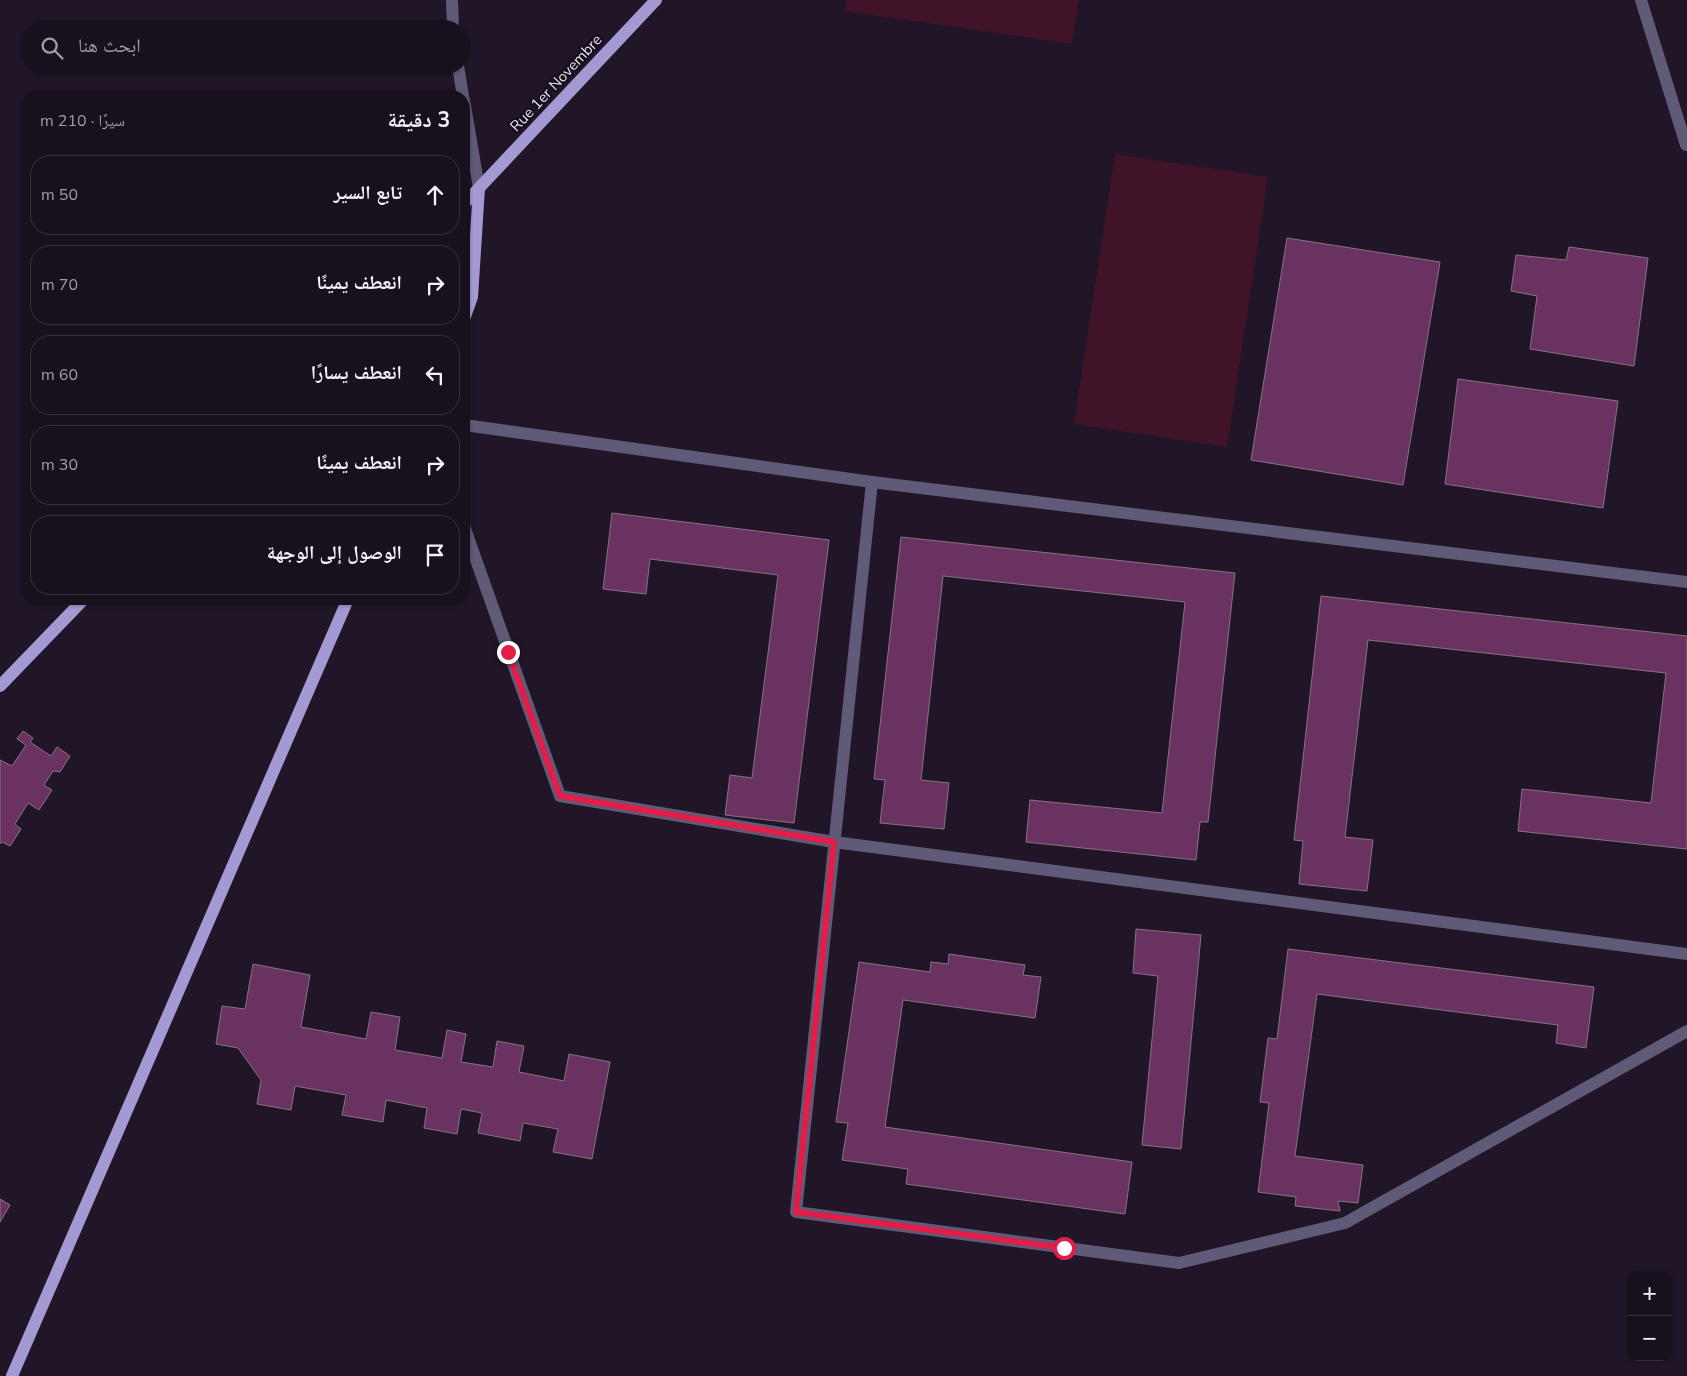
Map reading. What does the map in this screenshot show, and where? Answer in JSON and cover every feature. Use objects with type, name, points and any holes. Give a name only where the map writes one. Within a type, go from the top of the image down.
[{"type":"main road","name":"Rue 1er Novembre","points":[[470,198],[656,0]]},
{"type":"main road","points":[[470,302],[472,297],[479,188]]},
{"type":"main road","points":[[0,686],[78,605]]},
{"type":"main road","points":[[12,1376],[345,605]]},
{"type":"street","points":[[452,0],[453,20]]},
{"type":"street","points":[[1641,0],[1686,145]]},
{"type":"street","points":[[460,75],[462,90]]},
{"type":"street","points":[[470,135],[479,188]]},
{"type":"street","points":[[470,426],[872,482],[1687,582]]},
{"type":"street","points":[[872,482],[796,1212],[1179,1263],[1346,1223],[1687,1031]]},
{"type":"street","points":[[470,543],[560,796],[834,842],[1687,954]]},
{"type":"shaded area","points":[[846,0],[1079,0],[1072,44],[845,11]]},
{"type":"shaded area","points":[[1115,154],[1268,177],[1227,447],[1074,424]]},
{"type":"building","points":[[1287,238],[1440,262],[1403,485],[1251,460]]},
{"type":"building","points":[[1569,247],[1648,258],[1634,366],[1530,349],[1537,296],[1511,291],[1516,255],[1566,260]]},
{"type":"building","points":[[1458,379],[1618,401],[1603,508],[1445,484]]},
{"type":"building","points":[[612,513],[829,540],[794,823],[725,815],[730,775],[752,778],[778,575],[650,559],[646,594],[603,589]]},
{"type":"building","points":[[901,537],[1235,573],[1208,822],[1200,822],[1196,860],[1026,842],[1030,800],[1162,813],[1185,602],[943,576],[921,780],[949,783],[944,829],[880,823],[885,780],[874,779]]},
{"type":"building","points":[[1321,596],[1687,636],[1687,849],[1518,831],[1522,789],[1651,803],[1666,673],[1368,640],[1345,837],[1373,840],[1367,891],[1299,884],[1303,841],[1294,840]]},
{"type":"building","points":[[23,731],[33,738],[30,742],[51,756],[57,747],[70,756],[60,772],[53,771],[44,785],[52,790],[39,810],[28,803],[15,824],[21,829],[10,846],[2,842],[0,844],[0,760],[12,766],[26,745],[17,739]]},
{"type":"building","points":[[1136,929],[1201,935],[1181,1149],[1142,1145],[1158,976],[1133,973]]},
{"type":"building","points":[[1288,949],[1594,987],[1586,1048],[1556,1043],[1558,1025],[1317,994],[1295,1156],[1363,1165],[1358,1203],[1338,1201],[1340,1211],[1295,1206],[1296,1197],[1258,1192],[1269,1103],[1260,1102],[1268,1038],[1277,1039]]},
{"type":"building","points":[[949,954],[1025,965],[1023,975],[1041,977],[1035,1018],[903,1000],[885,1127],[1132,1162],[1125,1214],[906,1184],[908,1169],[842,1160],[848,1123],[836,1122],[859,962],[930,972],[931,962],[948,964]]},
{"type":"building","points":[[253,964],[310,975],[301,1027],[366,1039],[371,1012],[400,1017],[395,1050],[442,1058],[447,1030],[466,1034],[461,1062],[493,1067],[497,1041],[524,1046],[519,1072],[564,1081],[569,1054],[610,1062],[592,1159],[553,1152],[558,1129],[523,1123],[520,1141],[478,1133],[482,1113],[461,1109],[457,1134],[424,1128],[427,1108],[386,1100],[383,1122],[342,1115],[346,1095],[295,1086],[291,1110],[257,1104],[261,1080],[238,1048],[216,1044],[222,1006],[245,1009]]},
{"type":"building","points":[[0,1199],[10,1205],[0,1222]]},
{"type":"route","points":[[508,652],[560,796],[834,842],[796,1212],[1064,1248]]}]
